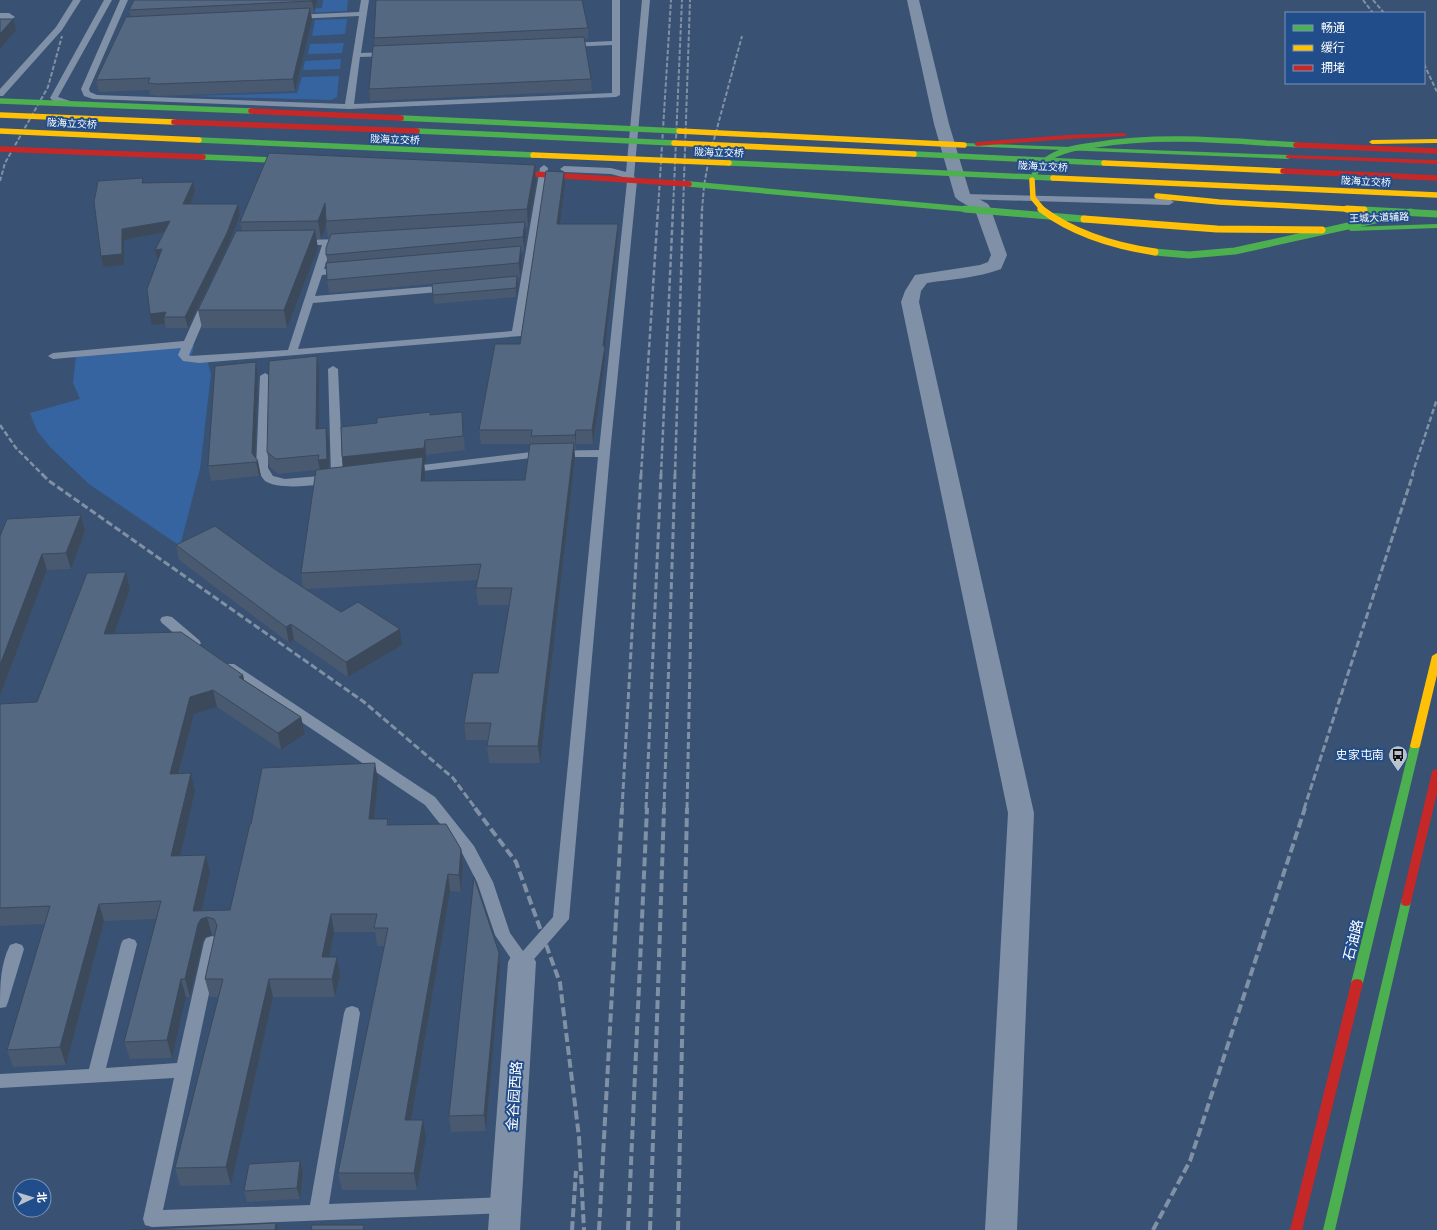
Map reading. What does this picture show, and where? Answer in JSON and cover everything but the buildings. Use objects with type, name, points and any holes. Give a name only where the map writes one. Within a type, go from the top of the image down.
[{"type":"main road","points":[[0,101],[456,120],[964,145],[1437,162]]},
{"type":"main road","name":"陇海立交桥","points":[[0,115],[1437,178]]},
{"type":"main road","points":[[244,125],[456,120]]},
{"type":"main road","name":"陇海立交桥","points":[[0,131],[250,144],[1437,195]]},
{"type":"main road","points":[[964,145],[1067,138],[1164,134],[1385,143],[1437,141]]},
{"type":"main road","points":[[1411,212],[1261,246],[1210,254],[1149,251],[1115,246],[1068,227],[1045,212],[1035,202],[1031,192],[1030,183],[1036,169],[1050,158],[1098,144],[1128,141],[1188,140],[1437,152]]},
{"type":"main road","points":[[250,144],[336,156]]},
{"type":"main road","points":[[0,149],[305,159]]},
{"type":"main road","points":[[763,165],[1058,188]]},
{"type":"main road","name":"王城大道辅路","points":[[495,169],[759,189],[1010,214],[1209,228],[1322,230],[1437,226]]},
{"type":"main road","points":[[1096,191],[1220,202],[1437,214]]},
{"type":"main road","name":"石油路","points":[[1296,1230],[1436,665]]},
{"type":"main road","points":[[1329,1230],[1437,772]]},
{"type":"street","points":[[913,0],[946,145],[963,197],[982,207],[999,255],[995,265],[981,271],[921,279],[913,291],[910,302],[1021,813],[1001,1230]]},
{"type":"street","name":"金谷园西路","points":[[506,1217],[522,962]]},
{"type":"lane","points":[[0,94],[59,28],[76,0]]},
{"type":"lane","points":[[108,0],[54,98],[59,102],[634,130]]},
{"type":"lane","points":[[124,0],[117,24],[85,90],[87,94],[96,97],[349,107],[616,95],[616,0]]},
{"type":"lane","points":[[349,107],[365,0],[374,0]]},
{"type":"lane","points":[[167,620],[182,634],[210,654],[430,801],[466,846],[485,882],[503,935],[522,962],[561,919],[604,453],[632,181],[630,176],[646,0]]},
{"type":"lane","points":[[285,17],[363,14]]},
{"type":"lane","points":[[561,46],[616,43]]},
{"type":"lane","points":[[357,55],[396,53]]},
{"type":"lane","points":[[0,143],[268,155],[305,159]]},
{"type":"lane","points":[[263,170],[268,155]]},
{"type":"lane","points":[[495,169],[544,168],[612,172],[630,176]]},
{"type":"lane","points":[[211,294],[186,344],[183,355],[187,359],[199,360],[517,334],[526,255],[544,168]]},
{"type":"lane","points":[[963,197],[1437,209]]},
{"type":"lane","points":[[289,243],[352,242]]},
{"type":"lane","points":[[292,352],[328,243]]},
{"type":"lane","points":[[318,273],[357,269]]},
{"type":"lane","points":[[309,300],[464,286]]},
{"type":"lane","points":[[53,356],[186,344]]},
{"type":"lane","points":[[333,368],[337,478]]},
{"type":"lane","points":[[265,376],[262,468],[269,478],[284,483],[352,477]]},
{"type":"lane","points":[[392,472],[540,454],[604,453]]},
{"type":"lane","points":[[212,942],[152,1219],[318,1212],[506,1217]]},
{"type":"lane","points":[[96,1076],[129,944]]},
{"type":"lane","points":[[0,1002],[16,949]]},
{"type":"lane","points":[[318,1212],[352,1013]]},
{"type":"lane","points":[[0,1081],[184,1070]]},
{"type":"shaded area","points":[[323,0],[348,0],[347,11],[307,13],[308,9],[322,8]]},
{"type":"shaded area","points":[[347,19],[345,34],[312,36],[315,20]]},
{"type":"shaded area","points":[[344,43],[342,53],[308,54],[310,44]]},
{"type":"shaded area","points":[[341,59],[340,69],[303,70],[305,61]]},
{"type":"shaded area","points":[[339,76],[337,97],[331,100],[189,96],[297,93],[302,77]]},
{"type":"shaded area","points":[[194,346],[191,357],[207,360],[211,374],[200,469],[180,546],[89,484],[51,448],[37,431],[30,413],[80,399],[73,383],[76,355]]},
{"type":"railway","points":[[658,210],[671,0]]},
{"type":"railway","points":[[673,210],[682,0]]},
{"type":"railway","points":[[683,210],[690,0]]},
{"type":"railway","points":[[1363,0],[1372,12]]},
{"type":"railway","points":[[1373,0],[1383,12]]},
{"type":"railway","points":[[0,181],[5,163],[48,87],[62,36]]},
{"type":"railway","points":[[702,210],[704,186],[709,158],[742,36]]},
{"type":"railway","points":[[1425,66],[1437,92]]},
{"type":"railway","points":[[641,475],[658,209]]},
{"type":"railway","points":[[661,475],[673,209]]},
{"type":"railway","points":[[675,475],[683,209]]},
{"type":"railway","points":[[694,475],[702,209]]},
{"type":"railway","points":[[1412,475],[1437,399]]},
{"type":"railway","points":[[0,425],[16,448],[49,481],[364,702],[453,778],[476,809]]},
{"type":"railway","points":[[622,809],[641,474]]},
{"type":"railway","points":[[646,809],[661,474]]},
{"type":"railway","points":[[664,809],[675,474]]},
{"type":"railway","points":[[687,809],[694,474]]},
{"type":"railway","points":[[1304,809],[1413,474]]},
{"type":"railway","points":[[475,808],[516,862],[560,983],[579,1137],[584,1230]]},
{"type":"railway","points":[[599,1230],[622,808]]},
{"type":"railway","points":[[628,1230],[647,808]]},
{"type":"railway","points":[[650,1230],[664,808]]},
{"type":"railway","points":[[678,1230],[687,808]]},
{"type":"railway","points":[[1153,1230],[1190,1161],[1305,808]]},
{"type":"railway","points":[[572,1230],[576,1171]]},
{"type":"traffic: fast","points":[[0,101],[251,111]]},
{"type":"traffic: fast","points":[[401,118],[679,131]]},
{"type":"traffic: fast","points":[[417,131],[674,143]]},
{"type":"traffic: fast","points":[[1032,180],[1041,164],[1055,155],[1081,147],[1112,142],[1191,139],[1296,145]]},
{"type":"traffic: fast","points":[[199,140],[533,155]]},
{"type":"traffic: fast","points":[[964,145],[1288,157]]},
{"type":"traffic: fast","points":[[914,154],[1104,163]]},
{"type":"traffic: fast","points":[[203,157],[297,161]]},
{"type":"traffic: fast","points":[[729,163],[1053,178]]},
{"type":"traffic: fast","points":[[689,184],[1084,219]]},
{"type":"traffic: fast","points":[[1364,210],[1437,214]]},
{"type":"traffic: fast","points":[[1155,252],[1189,255],[1235,251],[1411,212]]},
{"type":"traffic: fast","points":[[1351,229],[1437,226]]},
{"type":"traffic: fast","points":[[1357,983],[1415,746]]},
{"type":"traffic: fast","points":[[1329,1230],[1406,902]]},
{"type":"traffic: slow","points":[[0,115],[174,122]]},
{"type":"traffic: slow","points":[[0,131],[199,140]]},
{"type":"traffic: slow","points":[[679,131],[964,145]]},
{"type":"traffic: slow","points":[[1372,142],[1437,141]]},
{"type":"traffic: slow","points":[[674,143],[914,154]]},
{"type":"traffic: slow","points":[[533,155],[729,163]]},
{"type":"traffic: slow","points":[[1104,163],[1283,171]]},
{"type":"traffic: slow","points":[[1053,178],[1437,195]]},
{"type":"traffic: slow","points":[[1032,180],[1031,189],[1033,198],[1041,209],[1053,218],[1088,235],[1125,246],[1155,252]]},
{"type":"traffic: slow","points":[[1157,196],[1219,202],[1364,210]]},
{"type":"traffic: slow","points":[[1084,219],[1217,229],[1322,230]]},
{"type":"traffic: slow","points":[[1415,746],[1437,656]]},
{"type":"traffic: jam","points":[[251,111],[401,118]]},
{"type":"traffic: jam","points":[[174,122],[417,131]]},
{"type":"traffic: jam","points":[[977,144],[1067,137],[1124,135]]},
{"type":"traffic: jam","points":[[1296,145],[1437,151]]},
{"type":"traffic: jam","points":[[0,149],[203,157]]},
{"type":"traffic: jam","points":[[1288,157],[1437,162]]},
{"type":"traffic: jam","points":[[1283,171],[1437,178]]},
{"type":"traffic: jam","points":[[505,172],[689,184]]},
{"type":"traffic: jam","points":[[1406,902],[1437,772]]},
{"type":"traffic: jam","points":[[1296,1230],[1357,983]]},
{"type":"place","name":"史家屯南","points":[[1398,772]]}]
